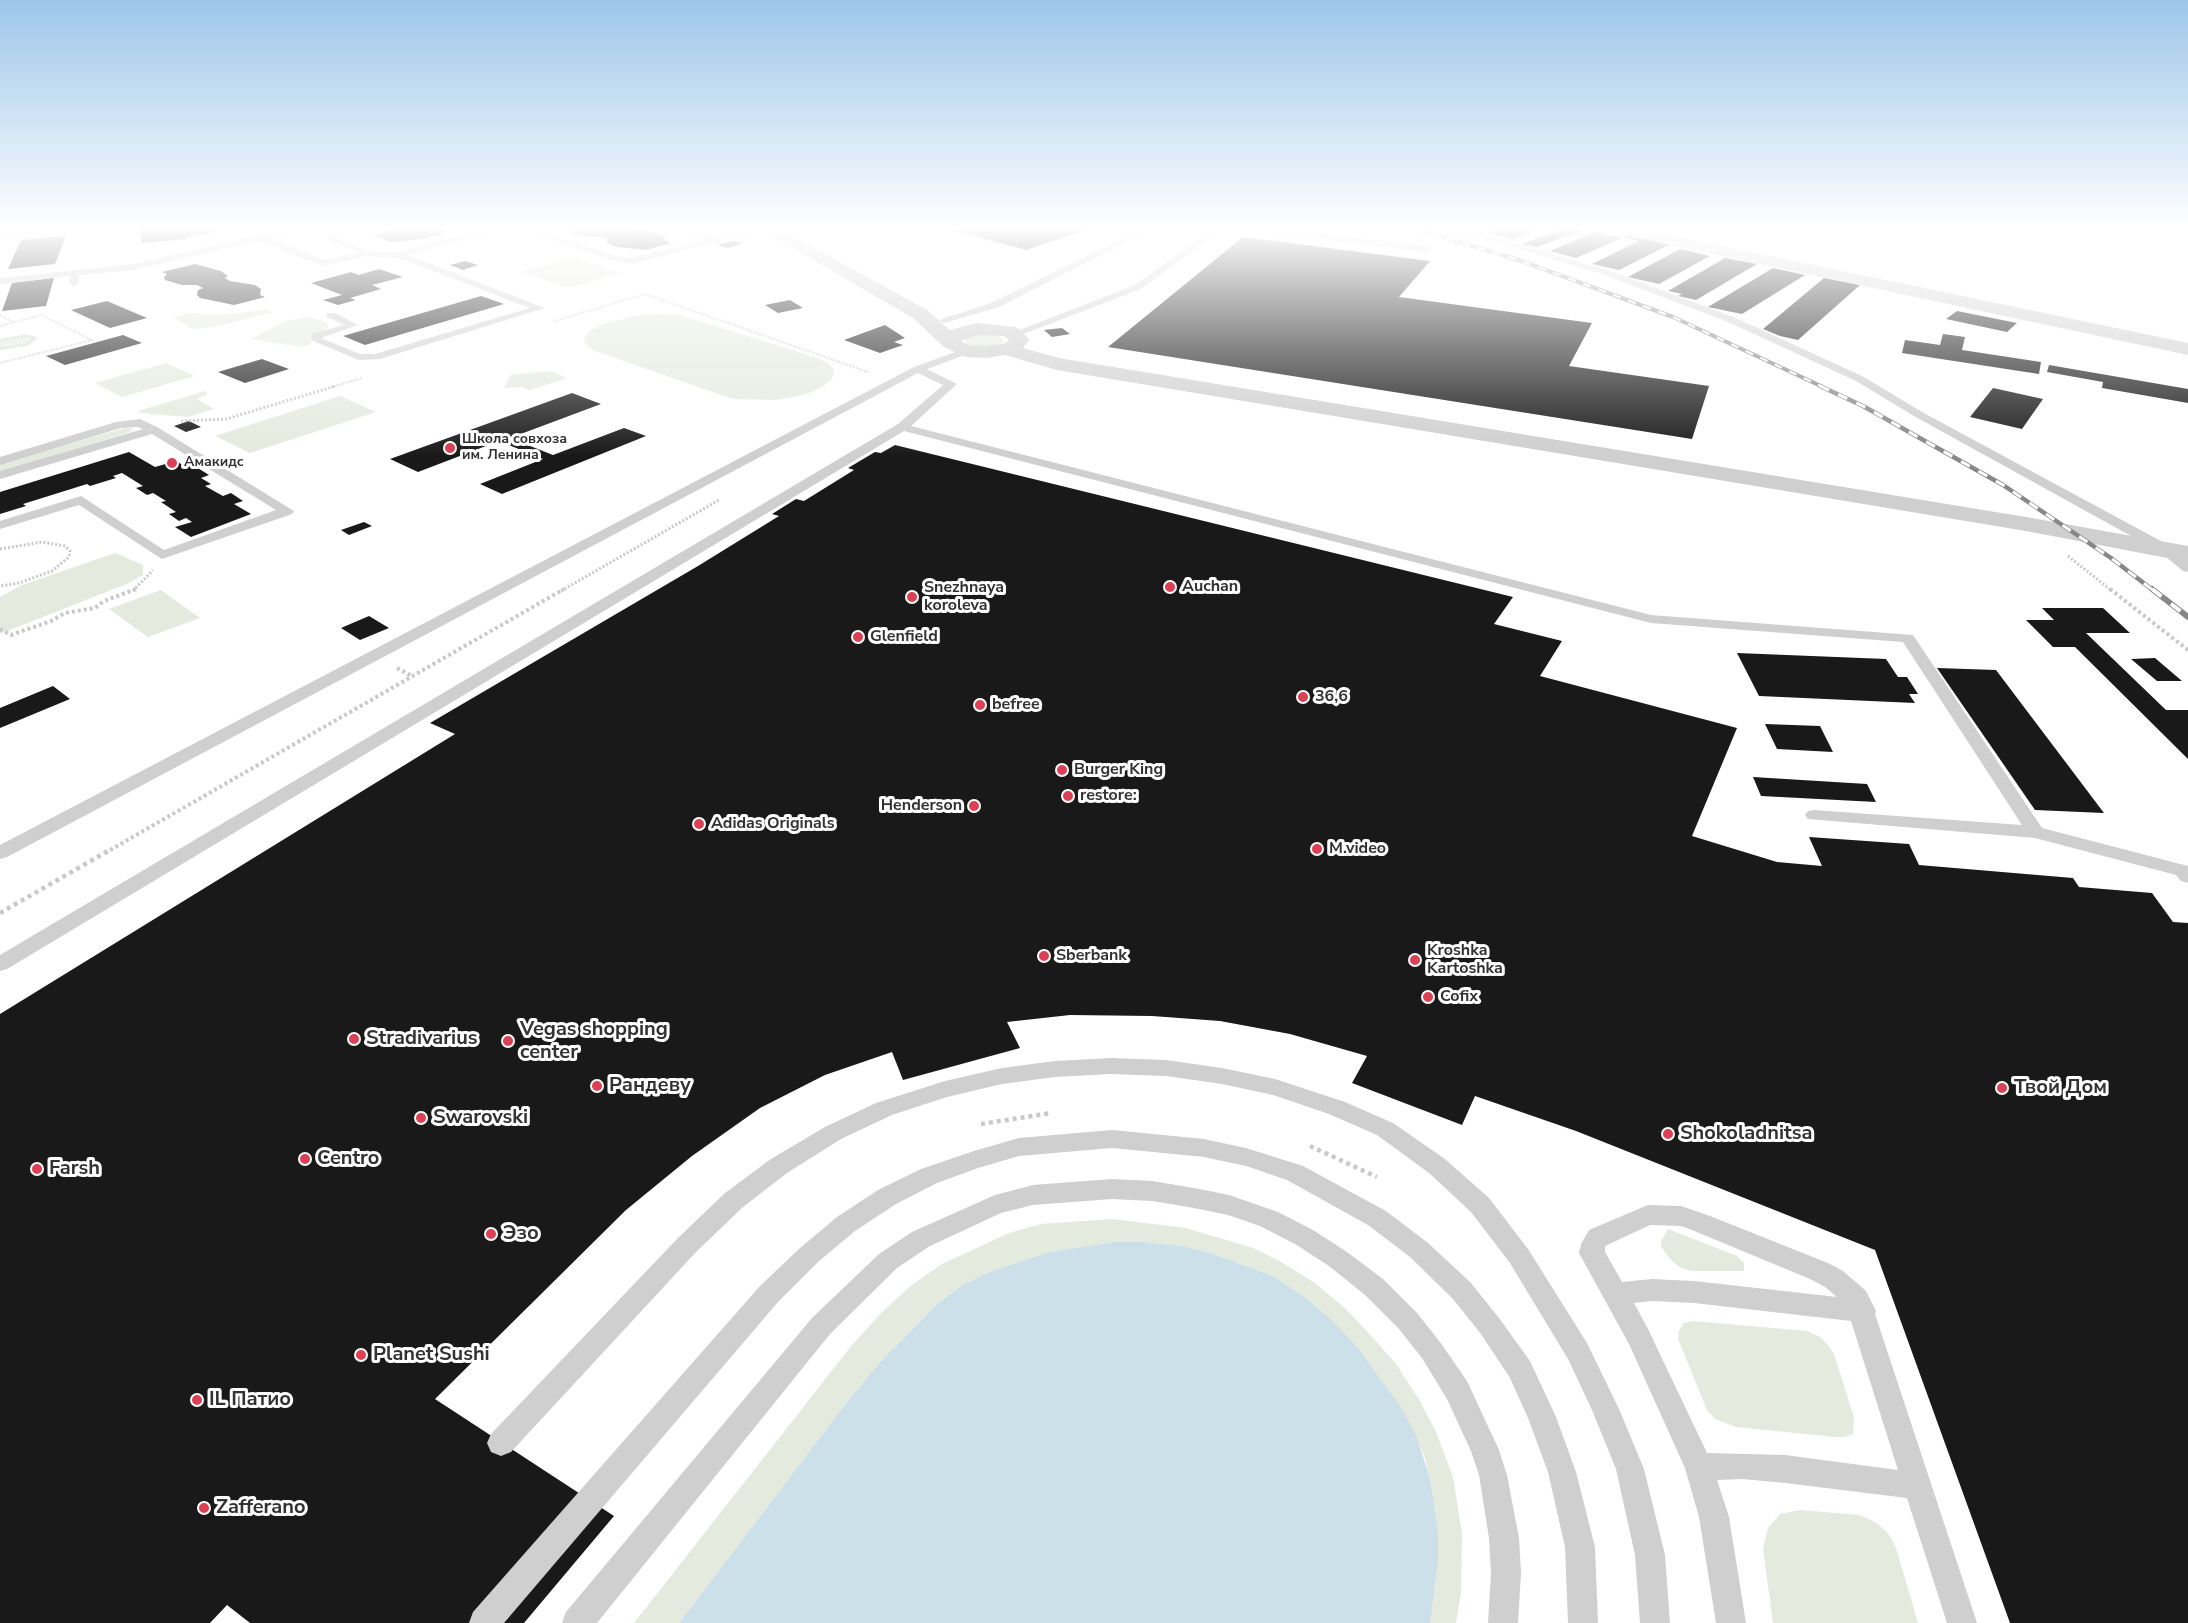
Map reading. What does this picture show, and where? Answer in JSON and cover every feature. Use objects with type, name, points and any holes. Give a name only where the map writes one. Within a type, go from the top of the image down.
[{"type":"street","points":[[902,305],[920,314],[958,346],[987,352],[1010,342]]},
{"type":"street","points":[[1978,305],[2188,349]]},
{"type":"street","points":[[920,314],[989,328],[1010,342],[1057,364],[2026,524],[2188,554]]},
{"type":"street","points":[[958,346],[966,331],[989,328]]},
{"type":"lane","points":[[331,315],[353,325],[316,336],[316,340],[359,357],[376,357],[540,308],[531,305]]},
{"type":"lane","points":[[944,320],[996,305]]},
{"type":"lane","points":[[1010,342],[1097,305]]},
{"type":"lane","points":[[1692,305],[1732,320],[1860,379],[1918,414],[2165,549],[2188,568]]},
{"type":"lane","points":[[0,853],[390,646],[897,382],[958,346]]},
{"type":"lane","points":[[0,964],[902,427],[951,384],[918,369]]},
{"type":"lane","points":[[0,461],[120,424],[140,423],[287,511],[162,555],[81,500],[0,525]]},
{"type":"lane","points":[[902,427],[1651,619],[1908,638],[2035,832]]},
{"type":"lane","points":[[0,475],[153,430]]},
{"type":"lane","points":[[1814,815],[2035,832],[2183,871],[2188,877]]},
{"type":"lane","points":[[501,1443],[687,1245],[734,1200],[779,1166],[833,1133],[884,1109],[945,1089],[1055,1068],[1110,1066],[1166,1068],[1222,1076],[1275,1087],[1337,1108],[1385,1129],[1437,1166],[1480,1205],[1520,1256],[1578,1351],[1605,1408],[1630,1469],[1650,1555],[1655,1623]]},
{"type":"lane","points":[[484,1623],[769,1294],[808,1256],[846,1224],[887,1197],[930,1176],[974,1160],[1019,1147],[1112,1139],[1204,1148],[1246,1157],[1294,1173],[1377,1218],[1419,1250],[1462,1291],[1490,1326],[1520,1370],[1542,1417],[1562,1472],[1580,1547],[1583,1623]]},
{"type":"lane","points":[[577,1623],[821,1326],[888,1261],[921,1239],[995,1205],[1033,1195],[1112,1189],[1152,1191],[1194,1198],[1229,1205],[1269,1219],[1338,1259],[1374,1287],[1408,1321],[1431,1350],[1457,1390],[1485,1450],[1493,1475],[1504,1538],[1506,1573],[1503,1623]]},
{"type":"lane","points":[[1731,1623],[1714,1517],[1699,1467],[1639,1337],[1592,1253],[1593,1244],[1606,1232],[1648,1215],[1680,1216],[1819,1270],[1848,1289],[1857,1299],[1863,1311],[1962,1623]]},
{"type":"lane","points":[[1615,1294],[1652,1290],[1694,1292],[1863,1311]]},
{"type":"lane","points":[[1699,1467],[1742,1466],[1785,1469],[1918,1486]]},
{"type":"path","points":[[676,305],[897,382]]},
{"type":"path","points":[[0,315],[13,322]]},
{"type":"path","points":[[0,326],[41,315],[92,340],[0,363]]},
{"type":"path","points":[[0,340],[23,336],[35,338],[26,345],[0,349]]},
{"type":"path","points":[[0,913],[720,499]]},
{"type":"path","points":[[2026,524],[2188,650]]},
{"type":"path","points":[[0,549],[42,542],[65,546],[70,551],[69,557],[52,572],[20,583],[0,586]]},
{"type":"path","points":[[0,629],[11,635],[51,621],[65,613],[95,608],[104,600],[135,590],[148,578],[155,565]]},
{"type":"path","points":[[981,1124],[1051,1113]]},
{"type":"path","points":[[1310,1146],[1377,1177]]},
{"type":"shaded area","points":[[268,309],[268,312],[273,312],[209,328],[193,329],[173,317],[190,313],[222,315]]},
{"type":"shaded area","points":[[639,315],[680,315],[818,358],[828,363],[834,370],[833,377],[825,385],[812,392],[794,397],[774,400],[733,399],[595,351],[586,345],[584,338],[590,331],[602,324]]},
{"type":"shaded area","points":[[309,317],[327,322],[328,328],[310,338],[311,344],[303,347],[251,339],[286,321]]},
{"type":"shaded area","points":[[27,334],[39,338],[29,345],[0,350],[0,339]]},
{"type":"shaded area","points":[[974,334],[998,335],[1005,341],[993,346],[974,346],[966,343],[966,338]]},
{"type":"shaded area","points":[[166,363],[195,376],[122,397],[95,383]]},
{"type":"shaded area","points":[[551,371],[567,378],[530,390],[520,387],[504,388],[510,375]]},
{"type":"shaded area","points":[[205,391],[208,394],[197,399],[214,409],[188,417],[138,411]]},
{"type":"shaded area","points":[[340,396],[376,412],[250,453],[215,436]]},
{"type":"shaded area","points":[[131,428],[133,431],[0,472],[0,464]]},
{"type":"shaded area","points":[[115,553],[143,565],[143,575],[129,583],[0,634],[0,597],[22,585]]},
{"type":"shaded area","points":[[161,590],[200,618],[148,637],[109,609]]},
{"type":"shaded area","points":[[1112,1219],[1186,1228],[1253,1248],[1283,1263],[1315,1283],[1346,1309],[1396,1364],[1420,1401],[1436,1432],[1453,1477],[1462,1533],[1461,1593],[1456,1623],[1430,1623],[1438,1530],[1424,1455],[1401,1407],[1359,1349],[1332,1320],[1303,1296],[1273,1276],[1211,1253],[1183,1246],[1145,1242],[1113,1242],[1049,1252],[989,1272],[961,1286],[936,1305],[880,1362],[847,1402],[679,1623],[634,1623],[852,1345],[884,1310],[913,1284],[942,1264],[1009,1233],[1041,1224]]},
{"type":"shaded area","points":[[1668,1229],[1737,1256],[1744,1263],[1744,1271],[1692,1271],[1681,1268],[1661,1247],[1661,1241]]},
{"type":"shaded area","points":[[1693,1321],[1807,1331],[1820,1337],[1834,1354],[1854,1417],[1853,1434],[1835,1437],[1736,1427],[1715,1419],[1707,1410],[1678,1339],[1679,1330],[1684,1323]]},
{"type":"shaded area","points":[[1800,1510],[1860,1515],[1875,1522],[1888,1533],[1896,1548],[1918,1623],[1773,1623],[1763,1549],[1768,1528],[1780,1514]]},
{"type":"water","points":[[1113,1242],[1145,1242],[1183,1246],[1211,1253],[1273,1276],[1303,1296],[1332,1320],[1359,1349],[1401,1407],[1416,1435],[1430,1478],[1438,1530],[1438,1559],[1430,1623],[679,1623],[847,1402],[880,1362],[936,1305],[961,1286],[989,1272],[1049,1252]]},
{"type":"building","points":[[4,305],[46,305],[46,306],[2,311]]},
{"type":"building","points":[[92,305],[116,305],[147,318],[110,328],[71,310]]},
{"type":"building","points":[[451,305],[501,305],[365,345],[343,336]]},
{"type":"building","points":[[765,305],[798,305],[803,308],[778,313]]},
{"type":"building","points":[[1160,305],[1456,305],[1592,323],[1569,366],[1709,386],[1692,439],[1108,347]]},
{"type":"building","points":[[1712,305],[1757,305],[1742,314],[1708,307]]},
{"type":"building","points":[[1792,305],[1838,305],[1798,340],[1763,329]]},
{"type":"building","points":[[1957,311],[2017,323],[2007,332],[1946,319]]},
{"type":"building","points":[[885,325],[905,338],[894,342],[903,345],[880,353],[844,340]]},
{"type":"building","points":[[1062,328],[1070,334],[1052,337],[1044,330]]},
{"type":"building","points":[[1943,334],[1965,337],[1962,350],[2041,362],[2039,374],[1902,353],[1905,340],[1940,345]]},
{"type":"building","points":[[123,335],[142,343],[65,365],[46,356]]},
{"type":"building","points":[[262,359],[289,369],[245,383],[218,372]]},
{"type":"building","points":[[2049,365],[2188,389],[2188,403],[2102,388],[2103,382],[2047,372]]},
{"type":"building","points":[[1993,388],[2043,399],[2022,429],[1970,417]]},
{"type":"building","name":"Школа совхоза им. Ленина","points":[[572,393],[601,404],[510,438],[553,455],[624,428],[646,436],[502,494],[480,484],[543,459],[499,441],[418,472],[390,459]]},
{"type":"building","points":[[189,421],[201,427],[186,432],[174,426]]},
{"type":"building","name":"Vegas shopping center","points":[[895,445],[1513,597],[1494,624],[1562,641],[1540,676],[1737,728],[1692,836],[1777,862],[1822,866],[1809,837],[1909,844],[1919,865],[2073,878],[2079,887],[2152,893],[2173,922],[2188,923],[2188,1623],[2010,1623],[1875,1250],[1576,1131],[1475,1096],[1462,1125],[1352,1083],[1367,1056],[1290,1034],[1220,1021],[1152,1016],[1070,1015],[1007,1022],[1020,1048],[903,1080],[892,1052],[825,1075],[760,1108],[692,1156],[626,1210],[435,1399],[614,1516],[524,1623],[250,1623],[227,1605],[210,1623],[0,1623],[0,1014],[455,734],[430,723],[698,566],[779,516],[772,514],[796,499],[804,501],[854,470],[848,468],[875,452],[881,453]]},
{"type":"building","points":[[129,452],[155,467],[176,461],[186,467],[193,465],[209,475],[201,478],[211,484],[205,486],[223,496],[231,493],[243,501],[234,504],[251,514],[191,537],[175,527],[192,522],[186,518],[179,521],[169,514],[176,512],[161,502],[166,501],[153,493],[147,495],[136,488],[143,486],[122,473],[113,476],[116,478],[90,486],[87,484],[23,504],[26,506],[0,514],[0,492]]},
{"type":"building","points":[[364,522],[372,526],[349,535],[341,530]]},
{"type":"building","points":[[2042,608],[2103,608],[2130,633],[2086,633],[2166,710],[2188,710],[2188,759],[2075,647],[2053,647],[2026,620],[2054,620]]},
{"type":"building","points":[[369,616],[389,628],[360,640],[341,628]]},
{"type":"building","points":[[1737,653],[1886,659],[1898,677],[1907,677],[1918,694],[1909,694],[1915,703],[1759,696]]},
{"type":"building","points":[[2155,658],[2182,681],[2157,681],[2131,659]]},
{"type":"building","points":[[1937,668],[1996,670],[2104,813],[2035,810]]},
{"type":"building","points":[[53,686],[70,699],[0,728],[0,708]]},
{"type":"building","points":[[1765,724],[1820,726],[1833,752],[1777,749]]},
{"type":"building","points":[[1753,777],[1867,784],[1876,802],[1761,796]]},
{"type":"railway","points":[[1640,305],[1673,317],[1823,387]]},
{"type":"railway","points":[[1820,386],[1863,406],[2003,485],[2111,558],[2154,591]]},
{"type":"railway","points":[[2152,589],[2188,617]]},
{"type":"place","name":"Школа совхоза им. Ленина","points":[[450,448]]},
{"type":"place","name":"Амакидс","points":[[172,463]]},
{"type":"place","name":"Auchan","points":[[1170,587]]},
{"type":"place","name":"Snezhnaya koroleva","points":[[912,597]]},
{"type":"place","name":"Glenfield","points":[[858,637]]},
{"type":"place","name":"36,6","points":[[1303,697]]},
{"type":"place","name":"befree","points":[[980,705]]},
{"type":"place","name":"Burger King","points":[[1062,770]]},
{"type":"place","name":"restore:","points":[[1068,796]]},
{"type":"place","name":"Henderson","points":[[974,806]]},
{"type":"place","name":"Adidas Originals","points":[[699,824]]},
{"type":"place","name":"M.video","points":[[1317,849]]},
{"type":"place","name":"Sberbank","points":[[1044,956]]},
{"type":"place","name":"Kroshka Kartoshka","points":[[1415,960]]},
{"type":"place","name":"Cofix","points":[[1428,997]]},
{"type":"place","name":"Stradivarius","points":[[354,1039]]},
{"type":"place","name":"Vegas shopping center","points":[[508,1041]]},
{"type":"place","name":"Рандеву","points":[[597,1086]]},
{"type":"place","name":"Твой Дом","points":[[2002,1088]]},
{"type":"place","name":"Swarovski","points":[[421,1118]]},
{"type":"place","name":"Shokoladnitsa","points":[[1668,1134]]},
{"type":"place","name":"Centro","points":[[305,1159]]},
{"type":"place","name":"Farsh","points":[[37,1169]]},
{"type":"place","name":"Эзо","points":[[491,1234]]},
{"type":"place","name":"Planet Sushi","points":[[361,1355]]},
{"type":"place","name":"IL Патио","points":[[197,1400]]},
{"type":"place","name":"Zafferano","points":[[204,1508]]}]
